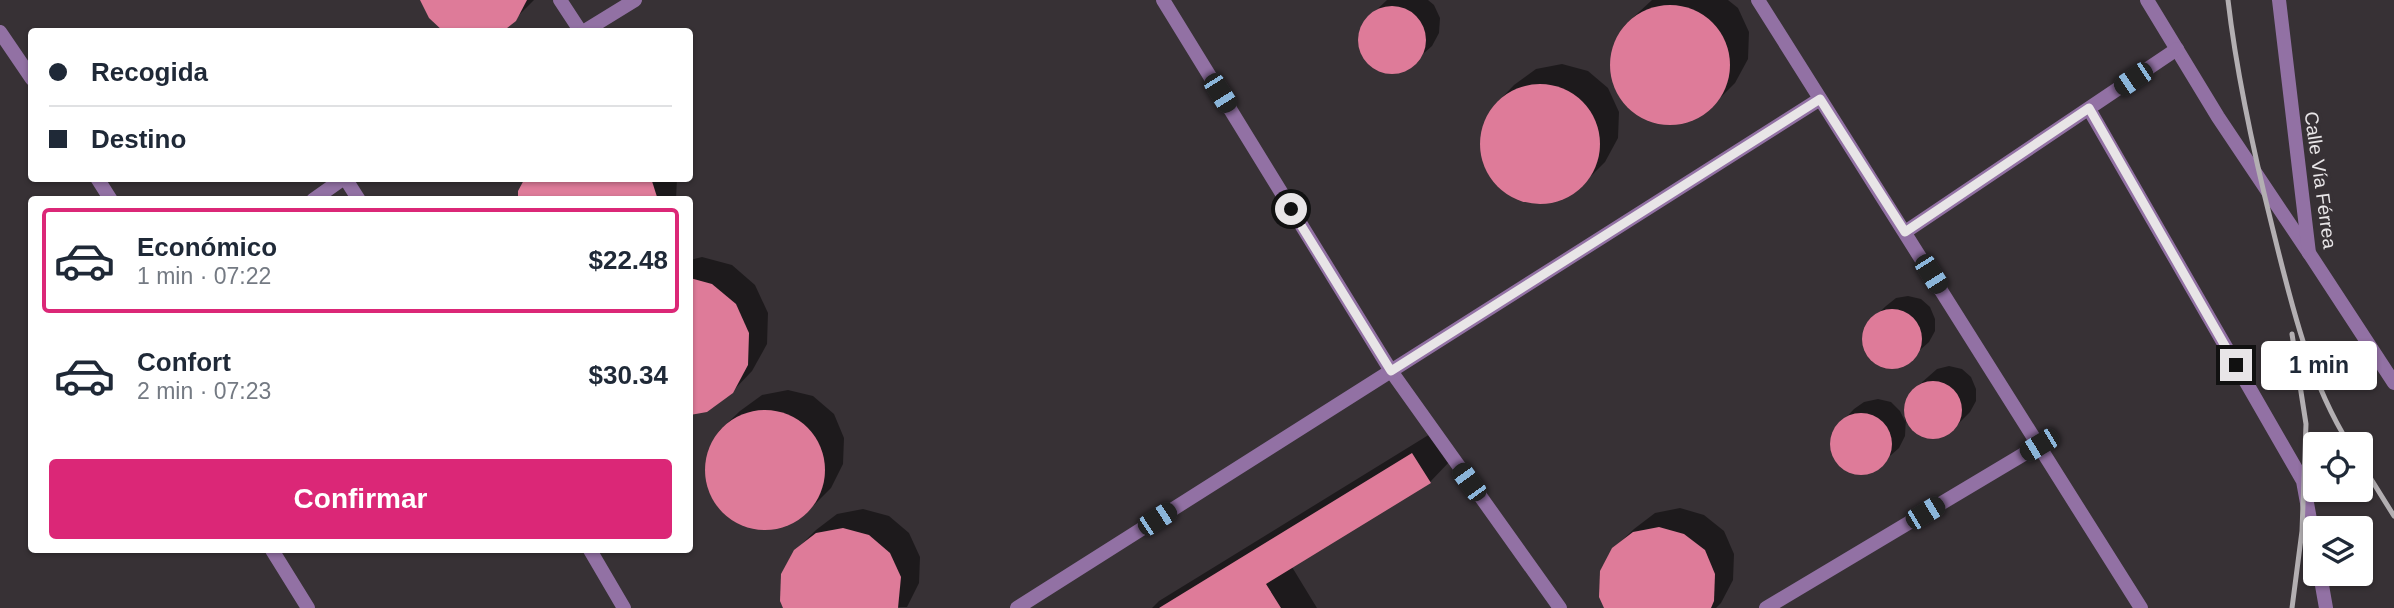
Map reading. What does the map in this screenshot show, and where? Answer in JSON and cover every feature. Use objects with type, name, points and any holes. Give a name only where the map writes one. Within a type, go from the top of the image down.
[{"type":"street","points":[[560,0],[579,28]]},
{"type":"street","points":[[589,28],[635,0]]},
{"type":"street","points":[[1163,0],[1391,371],[1560,608]]},
{"type":"street","points":[[1758,0],[2141,608]]},
{"type":"street","points":[[2147,0],[2218,117],[2309,253]]},
{"type":"street","name":"Calle Vía Férrea","points":[[2279,0],[2309,253],[2394,383]]},
{"type":"street","points":[[0,32],[28,73]]},
{"type":"street","points":[[1905,232],[2178,50]]},
{"type":"street","points":[[1017,608],[1820,99]]},
{"type":"street","points":[[2089,108],[2303,481],[2309,516]]},
{"type":"street","points":[[319,196],[339,182]]},
{"type":"street","points":[[1766,608],[2039,445]]},
{"type":"street","points":[[274,553],[308,608]]},
{"type":"street","points":[[592,553],[624,608]]},
{"type":"street","points":[[2322,586],[2326,608]]},
{"type":"building","points":[[420,0],[527,0],[516,21],[507,28],[440,28],[429,18]]},
{"type":"building","points":[[1670,5],[1693,9],[1713,22],[1726,42],[1730,65],[1726,88],[1713,108],[1693,121],[1670,125],[1647,121],[1627,108],[1614,88],[1610,65],[1614,42],[1627,22],[1647,9]]},
{"type":"building","points":[[1392,6],[1405,8],[1416,16],[1424,27],[1424,53],[1416,64],[1405,72],[1392,74],[1379,72],[1368,64],[1360,53],[1358,40],[1360,27],[1368,16],[1379,8]]},
{"type":"building","points":[[1540,84],[1563,88],[1583,101],[1596,121],[1600,144],[1596,167],[1583,187],[1563,200],[1540,204],[1517,200],[1497,187],[1484,167],[1480,144],[1484,121],[1497,101],[1517,88]]},
{"type":"building","points":[[523,182],[652,182],[657,196],[518,196]]},
{"type":"building","points":[[693,279],[712,284],[736,304],[749,333],[748,365],[733,393],[707,412],[693,414]]},
{"type":"building","points":[[1892,309],[1913,318],[1922,339],[1913,360],[1892,369],[1871,360],[1862,339],[1871,318]]},
{"type":"building","points":[[1927,381],[1939,381],[1954,389],[1962,404],[1962,416],[1954,431],[1939,439],[1927,439],[1912,431],[1904,416],[1904,404],[1912,389]]},
{"type":"building","points":[[765,410],[788,414],[808,427],[821,447],[825,470],[821,493],[808,513],[788,526],[765,530],[742,526],[722,513],[709,493],[705,470],[709,447],[722,427],[742,414]]},
{"type":"building","points":[[1861,413],[1873,415],[1883,422],[1890,432],[1890,456],[1883,466],[1873,473],[1861,475],[1849,473],[1839,466],[1832,456],[1830,444],[1832,432],[1839,422],[1849,415]]},
{"type":"building","points":[[1412,453],[1431,483],[1266,584],[1281,608],[1159,608]]},
{"type":"building","points":[[1659,527],[1684,534],[1705,550],[1715,574],[1714,601],[1711,608],[1604,608],[1599,597],[1600,571],[1612,548],[1633,532]]},
{"type":"building","points":[[843,528],[869,535],[890,553],[901,577],[898,608],[783,608],[780,601],[781,574],[794,550],[816,533]]},
{"type":"railway","points":[[2228,0],[2247,116],[2287,285],[2312,367],[2342,432]]},
{"type":"railway","points":[[2292,334],[2306,424],[2302,531],[2292,608]]},
{"type":"railway","points":[[2373,482],[2394,516]]},
{"type":"route","points":[[1291,209],[1391,371],[1820,99],[1905,232],[2089,108],[2236,365]]}]
